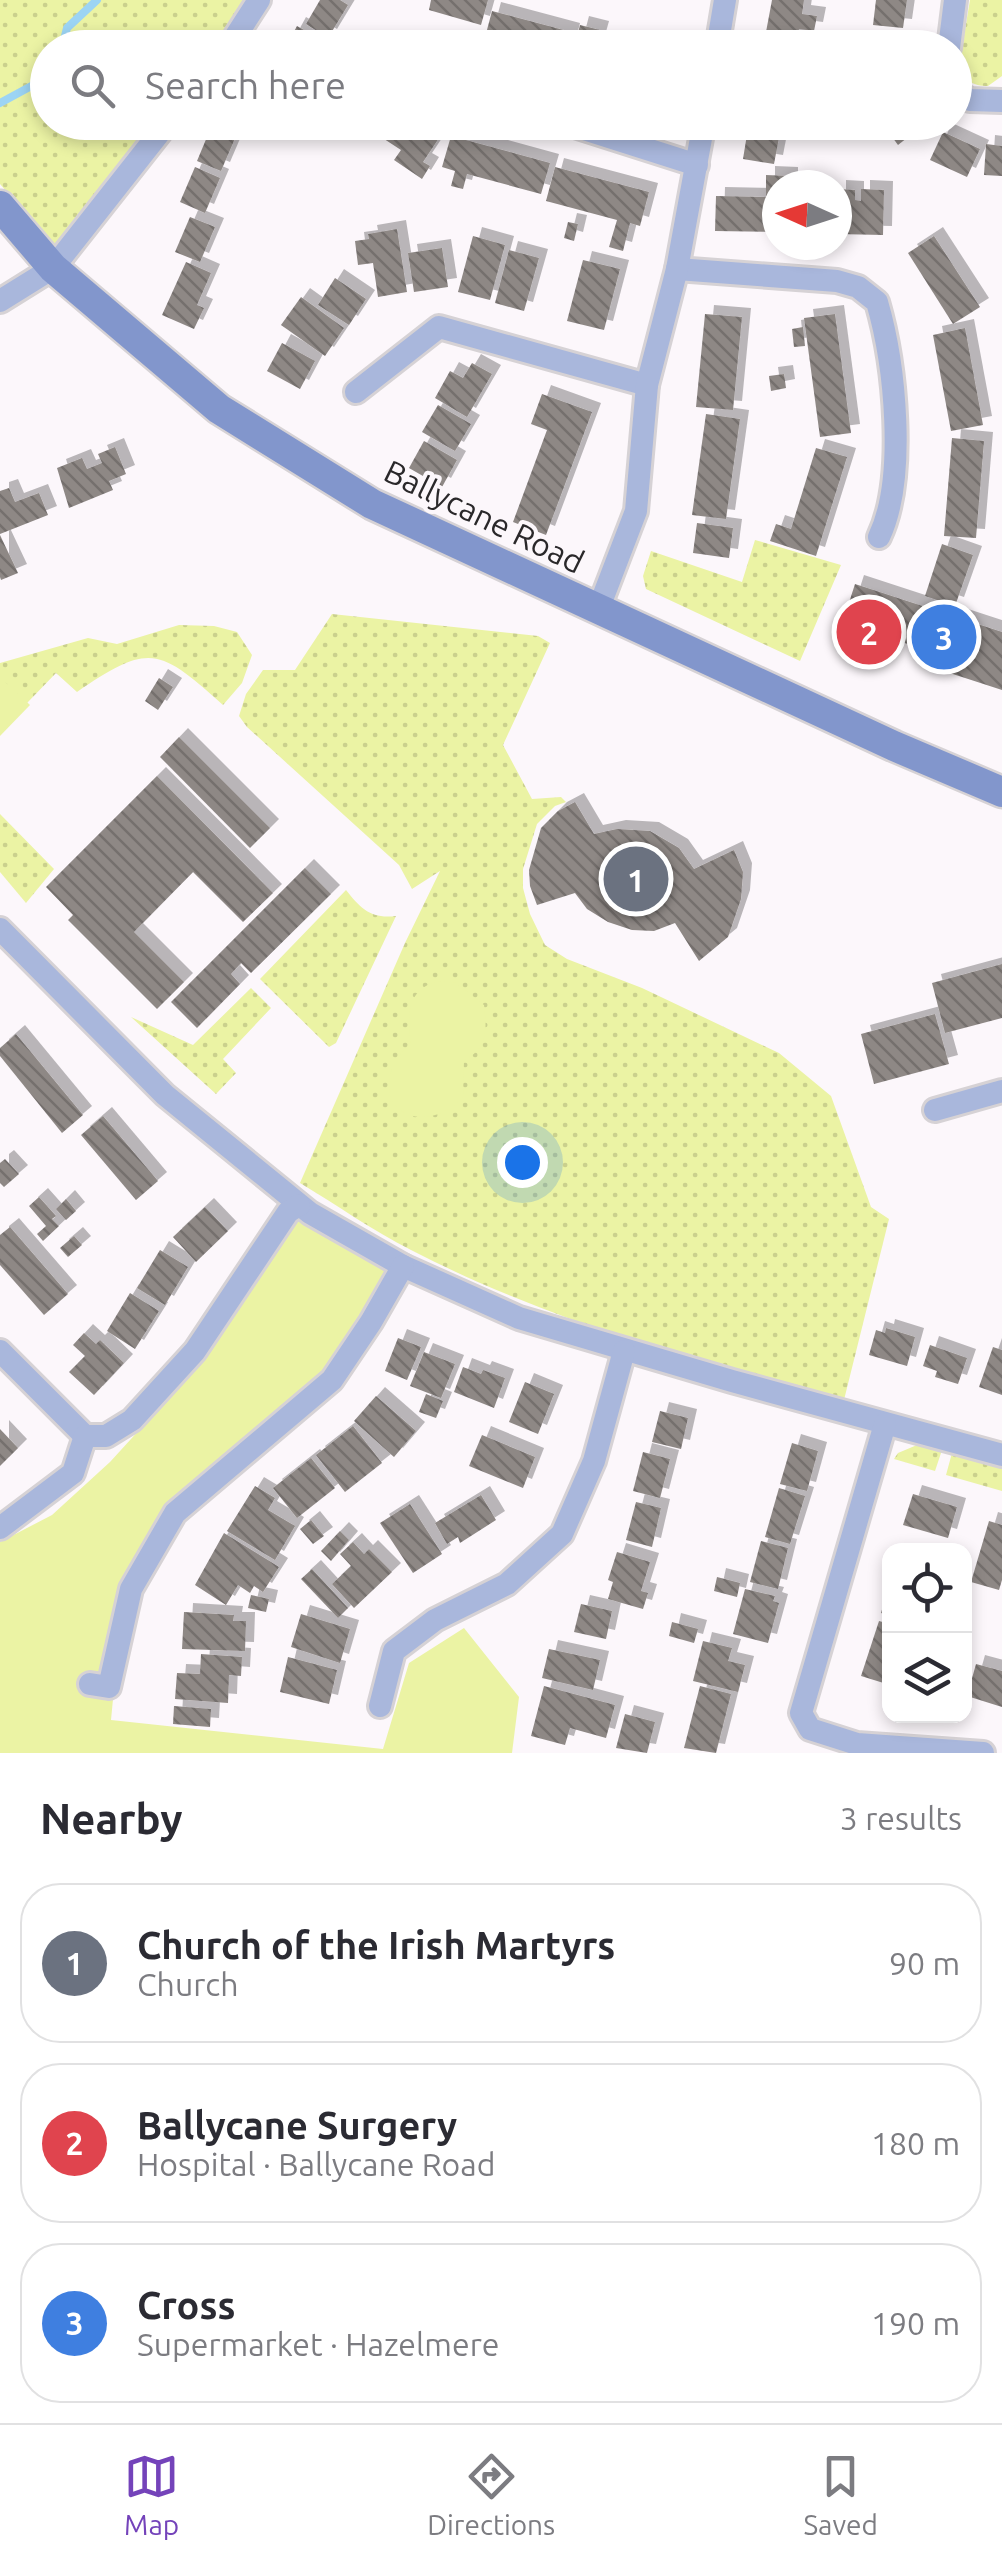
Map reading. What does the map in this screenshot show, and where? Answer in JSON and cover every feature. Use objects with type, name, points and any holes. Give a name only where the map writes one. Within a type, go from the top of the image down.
[{"type":"main road","name":"Ballycane Road","points":[[0,206],[53,268],[219,409],[372,504],[1002,792]]},
{"type":"street","points":[[240,30],[259,0]]},
{"type":"street","points":[[720,30],[725,0]]},
{"type":"street","points":[[952,30],[956,0]]},
{"type":"street","points":[[972,100],[1002,101]]},
{"type":"street","points":[[0,301],[53,268],[154,140]]},
{"type":"street","points":[[619,140],[696,164]]},
{"type":"street","points":[[598,610],[636,511],[647,385],[677,269],[701,140]]},
{"type":"street","points":[[677,269],[837,281],[858,287],[877,302],[892,372],[896,418],[891,488],[886,523],[879,537]]},
{"type":"street","points":[[356,392],[439,327],[647,385]]},
{"type":"street","points":[[0,929],[166,1095],[299,1205],[404,1266],[519,1318],[1002,1455]]},
{"type":"street","points":[[935,1110],[1002,1091]]},
{"type":"street","points":[[0,1351],[84,1436],[106,1436],[132,1420],[195,1351],[288,1212],[299,1205]]},
{"type":"street","points":[[90,1684],[109,1688],[131,1589],[175,1513],[332,1380],[404,1266]]},
{"type":"street","points":[[380,1706],[394,1651],[435,1620],[508,1584],[562,1534],[594,1461],[624,1350]]},
{"type":"street","points":[[886,1424],[801,1713],[810,1730],[858,1744],[982,1753]]},
{"type":"street","points":[[0,1528],[72,1473],[84,1436]]},
{"type":"green space","points":[[0,0],[252,0],[232,30],[30,30],[30,140],[144,140],[54,247],[0,184]]},
{"type":"green space","points":[[970,0],[1002,0],[1002,76],[988,86],[972,82],[972,30],[965,30]]},
{"type":"green space","points":[[755,540],[841,565],[800,661],[646,589],[643,576],[651,551],[742,582]]},
{"type":"green space","points":[[332,614],[538,636],[550,643],[503,745],[532,799],[561,797],[566,802],[555,806],[537,824],[523,869],[530,914],[545,945],[567,959],[642,988],[779,1053],[831,1096],[871,1207],[889,1219],[843,1404],[624,1338],[516,1298],[397,1243],[300,1183],[440,871],[412,889],[399,865],[239,716],[246,694],[263,670],[295,670]]},
{"type":"green space","points":[[179,625],[214,626],[237,632],[252,655],[242,683],[223,705],[168,663],[138,659],[77,692],[56,673],[0,731],[0,663],[88,638],[117,644]]},
{"type":"green space","points":[[0,677],[30,705],[0,736]]},
{"type":"green space","points":[[0,814],[54,869],[26,903],[0,872]]},
{"type":"green space","points":[[346,890],[367,911],[396,916],[336,1043],[329,1047],[260,979]]},
{"type":"green space","points":[[441,981],[456,983],[484,1005],[484,1037],[478,1050],[464,1060],[463,1097],[436,1115],[410,1115],[392,1099],[392,1069],[411,1042],[410,1012],[416,995]]},
{"type":"green space","points":[[251,988],[271,1008],[223,1059],[236,1073],[216,1094],[131,1017],[193,1045]]},
{"type":"green space","points":[[298,1220],[388,1272],[325,1373],[166,1508],[124,1584],[111,1720],[383,1749],[409,1663],[464,1628],[519,1697],[512,1753],[0,1753],[0,1542],[52,1515],[110,1462],[204,1359]]},
{"type":"green space","points":[[917,1445],[942,1450],[935,1471],[894,1459],[898,1453]]},
{"type":"green space","points":[[952,1453],[1002,1468],[1002,1491],[946,1475]]},
{"type":"building","points":[[320,0],[340,0],[348,5],[333,30],[315,30],[306,24]]},
{"type":"building","points":[[431,0],[488,0],[481,25],[429,10]]},
{"type":"building","points":[[772,0],[804,0],[802,14],[817,16],[814,30],[766,30]]},
{"type":"building","points":[[876,0],[907,0],[903,28],[873,25]]},
{"type":"building","points":[[492,11],[563,30],[487,30]]},
{"type":"building","points":[[206,140],[234,140],[221,171],[197,161]]},
{"type":"building","points":[[386,140],[438,140],[423,162],[430,166],[422,179],[394,160],[401,150]]},
{"type":"building","points":[[450,140],[466,140],[550,163],[541,194],[467,174],[463,189],[451,186],[455,171],[442,167]]},
{"type":"building","points":[[746,140],[779,140],[774,164],[743,159]]},
{"type":"building","points":[[939,140],[960,140],[980,149],[967,177],[930,160]]},
{"type":"building","points":[[986,144],[1002,146],[1002,176],[984,175]]},
{"type":"building","points":[[195,167],[220,178],[205,213],[180,202]]},
{"type":"building","points":[[555,167],[649,192],[640,226],[630,223],[623,251],[609,247],[617,220],[546,201]]},
{"type":"building","points":[[861,189],[884,190],[883,235],[852,234],[852,190],[855,200],[861,201]]},
{"type":"building","points":[[716,196],[762,197],[762,232],[715,231]]},
{"type":"building","points":[[190,217],[215,227],[200,262],[175,252]]},
{"type":"building","points":[[568,222],[578,224],[574,241],[564,238]]},
{"type":"building","points":[[397,229],[407,292],[378,297],[373,263],[358,265],[355,241],[369,239],[368,234]]},
{"type":"building","points":[[473,236],[505,245],[490,300],[458,292]]},
{"type":"building","points":[[934,236],[980,307],[953,324],[908,253]]},
{"type":"building","points":[[442,248],[448,287],[414,292],[408,253]]},
{"type":"building","points":[[509,250],[539,258],[524,311],[495,303]]},
{"type":"building","points":[[583,260],[620,269],[604,330],[567,321]]},
{"type":"building","points":[[186,262],[211,273],[197,305],[204,308],[194,329],[162,315]]},
{"type":"building","points":[[335,278],[366,299],[349,325],[318,305]]},
{"type":"building","points":[[301,297],[344,328],[325,356],[281,325]]},
{"type":"building","points":[[705,314],[742,317],[733,410],[696,407]]},
{"type":"building","points":[[835,314],[851,433],[820,437],[804,318]]},
{"type":"building","points":[[803,327],[805,346],[794,347],[792,329]]},
{"type":"building","points":[[965,328],[983,425],[951,431],[933,335]]},
{"type":"building","points":[[282,343],[315,361],[300,389],[267,371]]},
{"type":"building","points":[[472,363],[492,374],[467,417],[435,398],[450,371],[463,378]]},
{"type":"building","points":[[784,374],[786,388],[771,391],[769,376]]},
{"type":"building","points":[[542,394],[592,412],[546,535],[513,522],[547,430],[531,424]]},
{"type":"building","points":[[438,405],[471,424],[455,451],[422,432]]},
{"type":"building","points":[[706,414],[740,419],[726,519],[692,515]]},
{"type":"building","points":[[952,438],[984,441],[976,538],[944,536]]},
{"type":"building","points":[[424,441],[457,460],[442,487],[409,468]]},
{"type":"building","points":[[115,447],[126,474],[109,481],[113,490],[69,508],[57,468],[82,458],[87,469],[102,463],[98,454]]},
{"type":"building","points":[[816,448],[847,457],[816,556],[770,541],[776,524],[791,529]]},
{"type":"building","points":[[9,488],[15,502],[39,493],[48,515],[0,534],[0,491]]},
{"type":"building","points":[[697,523],[733,528],[729,558],[693,553]]},
{"type":"building","points":[[0,535],[18,573],[1,580],[0,577]]},
{"type":"building","points":[[942,544],[973,555],[955,606],[925,596]]},
{"type":"building","points":[[855,584],[1002,632],[1002,690],[922,664],[926,650],[877,634],[871,651],[837,640]]},
{"type":"building","points":[[159,678],[173,687],[158,710],[145,701]]},
{"type":"building","points":[[179,737],[270,828],[250,848],[160,757]]},
{"type":"building","points":[[157,776],[273,893],[243,922],[193,872],[134,932],[184,982],[157,1009],[68,920],[73,915],[46,887]]},
{"type":"building","points":[[575,802],[594,834],[617,829],[650,831],[679,848],[694,869],[734,850],[743,872],[741,899],[728,937],[699,961],[675,923],[654,931],[632,930],[587,909],[575,893],[537,905],[529,870],[541,828],[558,811]]},
{"type":"building","points":[[305,868],[331,894],[251,973],[241,963],[231,974],[240,984],[197,1028],[171,1002]]},
{"type":"building","points":[[1002,964],[1002,1018],[945,1033],[932,983]]},
{"type":"building","points":[[935,1014],[949,1064],[874,1084],[861,1034]]},
{"type":"building","points":[[16,1034],[83,1115],[62,1133],[0,1056],[0,1048]]},
{"type":"building","points":[[103,1116],[158,1181],[136,1200],[81,1135]]},
{"type":"building","points":[[5,1159],[19,1174],[4,1187],[0,1183],[0,1163]]},
{"type":"building","points":[[39,1197],[56,1216],[52,1219],[59,1226],[43,1241],[37,1234],[46,1226],[29,1206]]},
{"type":"building","points":[[66,1199],[76,1211],[66,1220],[56,1209]]},
{"type":"building","points":[[205,1207],[228,1231],[196,1262],[173,1237]]},
{"type":"building","points":[[10,1227],[68,1294],[44,1315],[0,1265],[0,1235]]},
{"type":"building","points":[[74,1236],[82,1245],[68,1257],[60,1248]]},
{"type":"building","points":[[160,1250],[188,1267],[165,1305],[137,1288]]},
{"type":"building","points":[[130,1293],[159,1311],[135,1349],[107,1331]]},
{"type":"building","points":[[886,1328],[915,1337],[907,1366],[869,1355],[876,1330],[885,1333]]},
{"type":"building","points":[[84,1333],[96,1344],[100,1340],[124,1363],[94,1395],[69,1372],[85,1356],[73,1345]]},
{"type":"building","points":[[398,1338],[421,1347],[407,1380],[385,1371]]},
{"type":"building","points":[[930,1345],[967,1358],[958,1384],[935,1377],[937,1371],[923,1366]]},
{"type":"building","points":[[993,1347],[1002,1350],[1002,1395],[979,1387]]},
{"type":"building","points":[[424,1352],[455,1364],[441,1398],[410,1386]]},
{"type":"building","points":[[463,1367],[505,1378],[494,1408],[454,1392]]},
{"type":"building","points":[[525,1382],[554,1394],[538,1434],[509,1422]]},
{"type":"building","points":[[426,1394],[443,1401],[436,1418],[419,1412]]},
{"type":"building","points":[[376,1396],[416,1431],[394,1457],[354,1421]]},
{"type":"building","points":[[660,1411],[688,1418],[681,1449],[652,1442]]},
{"type":"building","points":[[353,1426],[382,1463],[345,1492],[316,1455]]},
{"type":"building","points":[[0,1429],[18,1448],[0,1466]]},
{"type":"building","points":[[482,1435],[535,1457],[523,1488],[469,1466]]},
{"type":"building","points":[[792,1443],[818,1451],[807,1491],[780,1484]]},
{"type":"building","points":[[643,1452],[670,1459],[660,1498],[633,1491]]},
{"type":"building","points":[[311,1458],[335,1488],[297,1518],[273,1488]]},
{"type":"building","points":[[255,1486],[275,1498],[268,1510],[295,1526],[275,1560],[227,1531]]},
{"type":"building","points":[[779,1488],[805,1496],[790,1544],[765,1537]]},
{"type":"building","points":[[913,1494],[957,1507],[948,1538],[903,1525]]},
{"type":"building","points":[[481,1495],[496,1520],[460,1543],[458,1537],[447,1544],[435,1523]]},
{"type":"building","points":[[636,1502],[661,1508],[652,1547],[626,1540]]},
{"type":"building","points":[[410,1504],[442,1554],[413,1573],[380,1523]]},
{"type":"building","points":[[311,1520],[324,1536],[313,1544],[300,1529]]},
{"type":"building","points":[[989,1521],[1002,1525],[999,1590],[972,1582]]},
{"type":"building","points":[[340,1531],[349,1540],[331,1561],[321,1551]]},
{"type":"building","points":[[224,1533],[279,1567],[263,1592],[254,1586],[250,1593],[238,1585],[226,1605],[195,1585]]},
{"type":"building","points":[[761,1541],[788,1548],[778,1589],[750,1582]]},
{"type":"building","points":[[353,1542],[364,1554],[369,1549],[392,1572],[354,1608],[332,1584],[351,1566],[340,1554]]},
{"type":"building","points":[[617,1552],[650,1562],[641,1591],[648,1593],[643,1609],[608,1599],[613,1582],[608,1580]]},
{"type":"building","points":[[312,1569],[348,1608],[338,1618],[301,1579]]},
{"type":"building","points":[[717,1577],[740,1583],[737,1597],[714,1591]]},
{"type":"building","points":[[745,1589],[775,1596],[773,1601],[779,1603],[768,1643],[733,1634]]},
{"type":"building","points":[[251,1595],[269,1599],[266,1612],[248,1608]]},
{"type":"building","points":[[581,1604],[612,1611],[606,1639],[574,1632]]},
{"type":"building","points":[[184,1612],[234,1615],[233,1621],[246,1621],[245,1651],[182,1649]]},
{"type":"building","points":[[301,1614],[350,1629],[340,1663],[291,1647]]},
{"type":"building","points":[[879,1621],[882,1622],[882,1683],[861,1676]]},
{"type":"building","points":[[672,1622],[698,1629],[694,1643],[669,1636]]},
{"type":"building","points":[[703,1641],[732,1648],[728,1661],[745,1665],[738,1692],[693,1681]]},
{"type":"building","points":[[549,1649],[600,1660],[593,1690],[542,1678]]},
{"type":"building","points":[[201,1654],[242,1657],[241,1676],[229,1675],[228,1703],[175,1699],[177,1673],[200,1674]]},
{"type":"building","points":[[288,1657],[337,1670],[329,1704],[280,1692]]},
{"type":"building","points":[[976,1664],[1002,1671],[1002,1707],[972,1698]]},
{"type":"building","points":[[544,1686],[615,1705],[606,1738],[570,1728],[565,1745],[531,1736]]},
{"type":"building","points":[[700,1686],[731,1694],[716,1753],[684,1748]]},
{"type":"building","points":[[174,1706],[211,1709],[210,1727],[173,1724]]},
{"type":"building","points":[[625,1714],[655,1722],[647,1753],[616,1748]]},
{"type":"waterway","points":[[66,30],[97,0]]},
{"type":"waterway","points":[[0,103],[30,87]]},
{"type":"place","name":"Ballycane Surgery","points":[[869,632]]},
{"type":"place","name":"Cross","points":[[944,637]]},
{"type":"place","name":"Church of the Irish Martyrs","points":[[636,879]]}]
